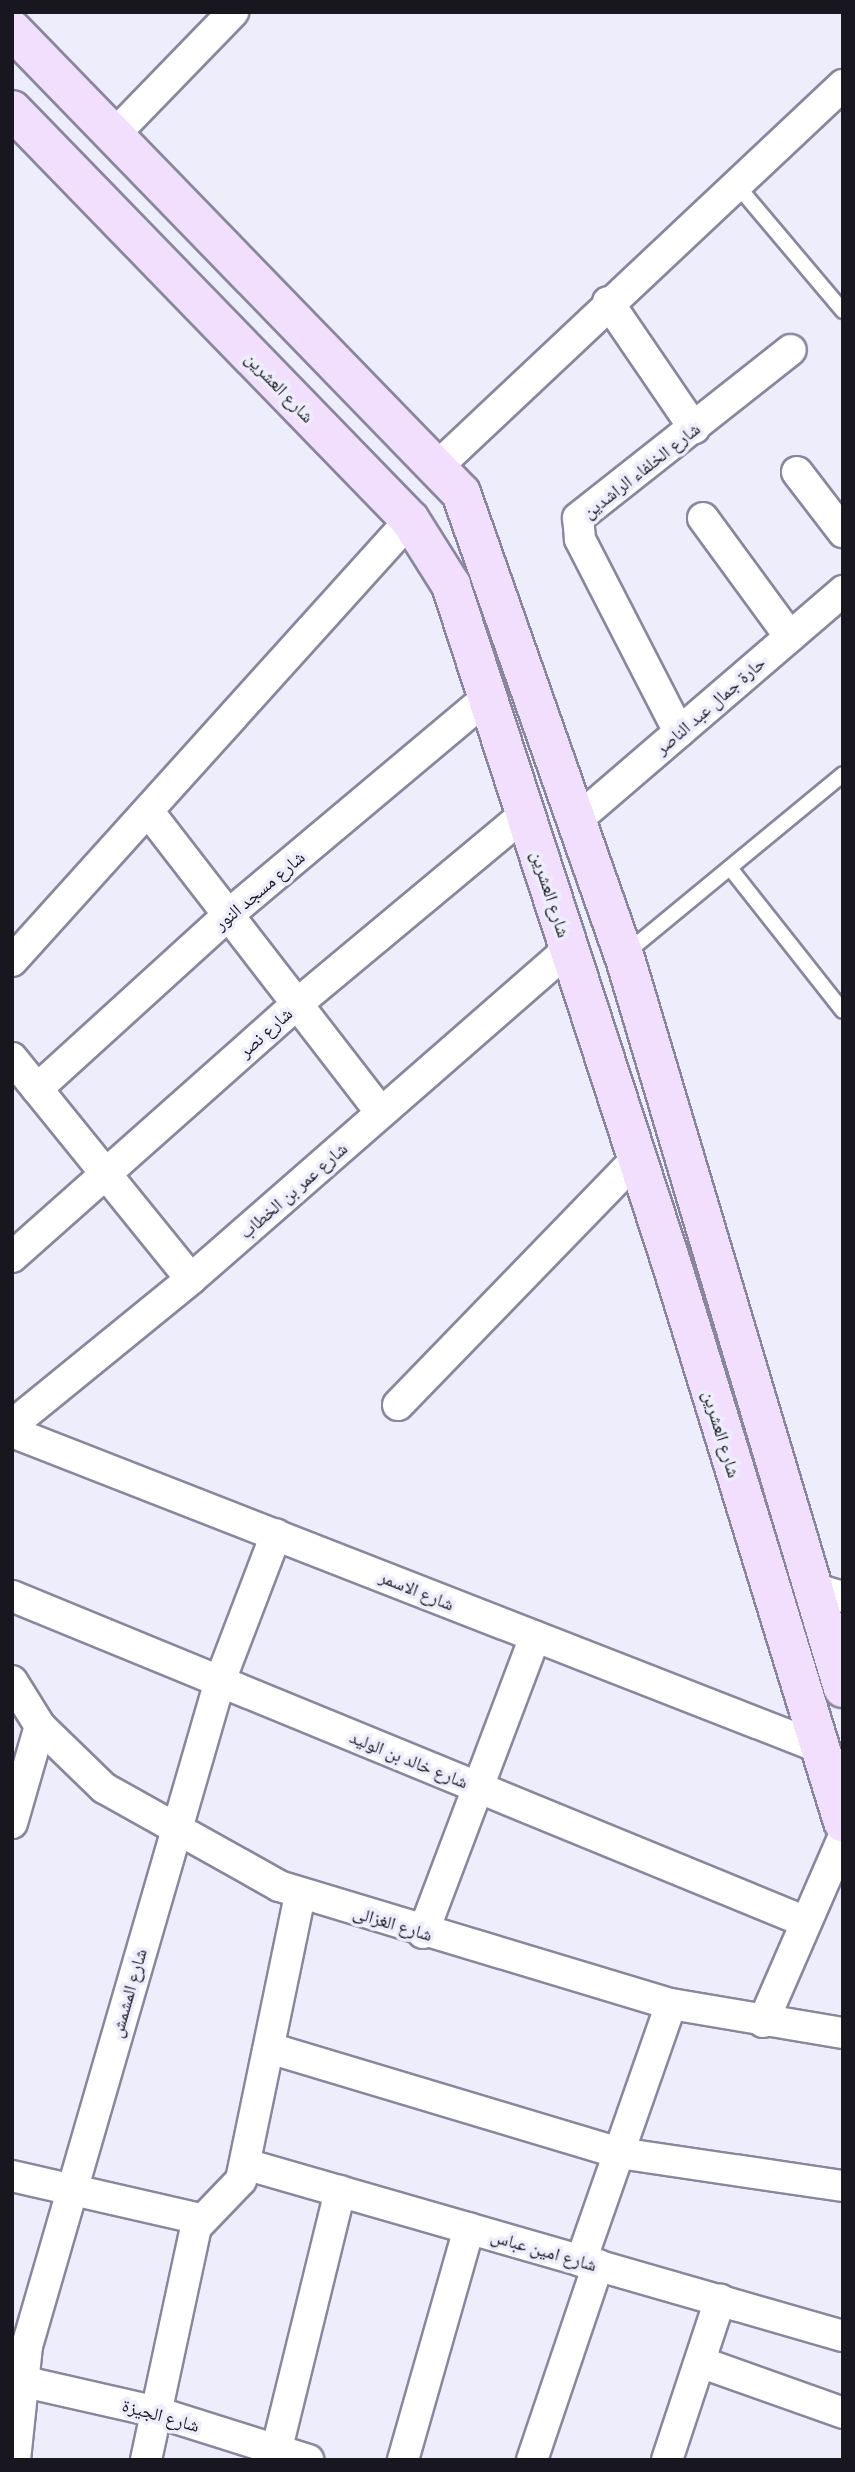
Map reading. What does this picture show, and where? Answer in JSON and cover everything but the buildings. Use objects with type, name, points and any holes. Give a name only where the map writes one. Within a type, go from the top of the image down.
[{"type":"main road","points":[[12,30],[113,136],[439,465],[474,526],[624,954],[827,1592],[843,1688]]},
{"type":"main road","name":"شارع العشرين","points":[[12,110],[410,520],[451,585],[638,1157],[843,1822]]},
{"type":"main road","points":[[258,364],[298,321]]},
{"type":"street","points":[[12,24],[23,12]]},
{"type":"street","points":[[113,136],[227,14]]},
{"type":"street","points":[[439,465],[608,302],[843,85]]},
{"type":"street","points":[[608,302],[694,428]]},
{"type":"street","name":"شارع الخلفاء الراشدين","points":[[679,732],[577,529],[585,510],[694,428],[791,350]]},
{"type":"street","points":[[797,472],[843,532]]},
{"type":"street","points":[[703,518],[790,637]]},
{"type":"street","points":[[12,961],[410,520]]},
{"type":"street","name":"حارة جمال عبد الناصر","points":[[578,819],[843,591]]},
{"type":"street","name":"شارع مسجد النور","points":[[37,1089],[229,915],[487,698]]},
{"type":"street","points":[[148,811],[381,1113]]},
{"type":"street","name":"شارع نصر","points":[[12,1258],[297,1004],[525,814]]},
{"type":"street","name":"شارع عمر بن الخطاب","points":[[12,1425],[191,1279],[569,948]]},
{"type":"street","points":[[12,1058],[191,1279]]},
{"type":"street","points":[[398,1405],[638,1157]]},
{"type":"street","name":"شارع الاسمر","points":[[12,1432],[821,1748]]},
{"type":"street","name":"شارع المشمش","points":[[15,2460],[16,2379],[220,1681],[276,1534]]},
{"type":"street","name":"شارع خالد بن الوليد","points":[[12,1596],[806,1922]]},
{"type":"street","points":[[423,1933],[535,1636]]},
{"type":"street","name":"شارع الغزالى","points":[[12,1681],[40,1726],[75,1766],[175,1831],[300,1895],[671,2004],[764,2022],[843,2033]]},
{"type":"street","points":[[12,1823],[40,1726]]},
{"type":"street","points":[[764,2022],[843,1838]]},
{"type":"street","points":[[146,2460],[153,2411],[199,2219],[233,2193],[245,2164],[300,1895]]},
{"type":"street","points":[[532,2460],[618,2153],[671,2004]]},
{"type":"street","points":[[269,2048],[618,2153],[843,2186]]},
{"type":"street","name":"شارع امين عباس","points":[[245,2164],[843,2336]]},
{"type":"street","points":[[12,2176],[199,2219]]},
{"type":"street","points":[[275,2455],[340,2191]]},
{"type":"street","points":[[403,2460],[469,2228]]},
{"type":"street","points":[[667,2460],[720,2300]]},
{"type":"street","points":[[700,2362],[843,2413]]},
{"type":"street","name":"شارع الجيزة","points":[[16,2379],[153,2411],[275,2455],[308,2460]]},
{"type":"lane","points":[[735,183],[843,312]]},
{"type":"lane","points":[[624,954],[843,775]]},
{"type":"lane","points":[[730,868],[843,1011]]}]
